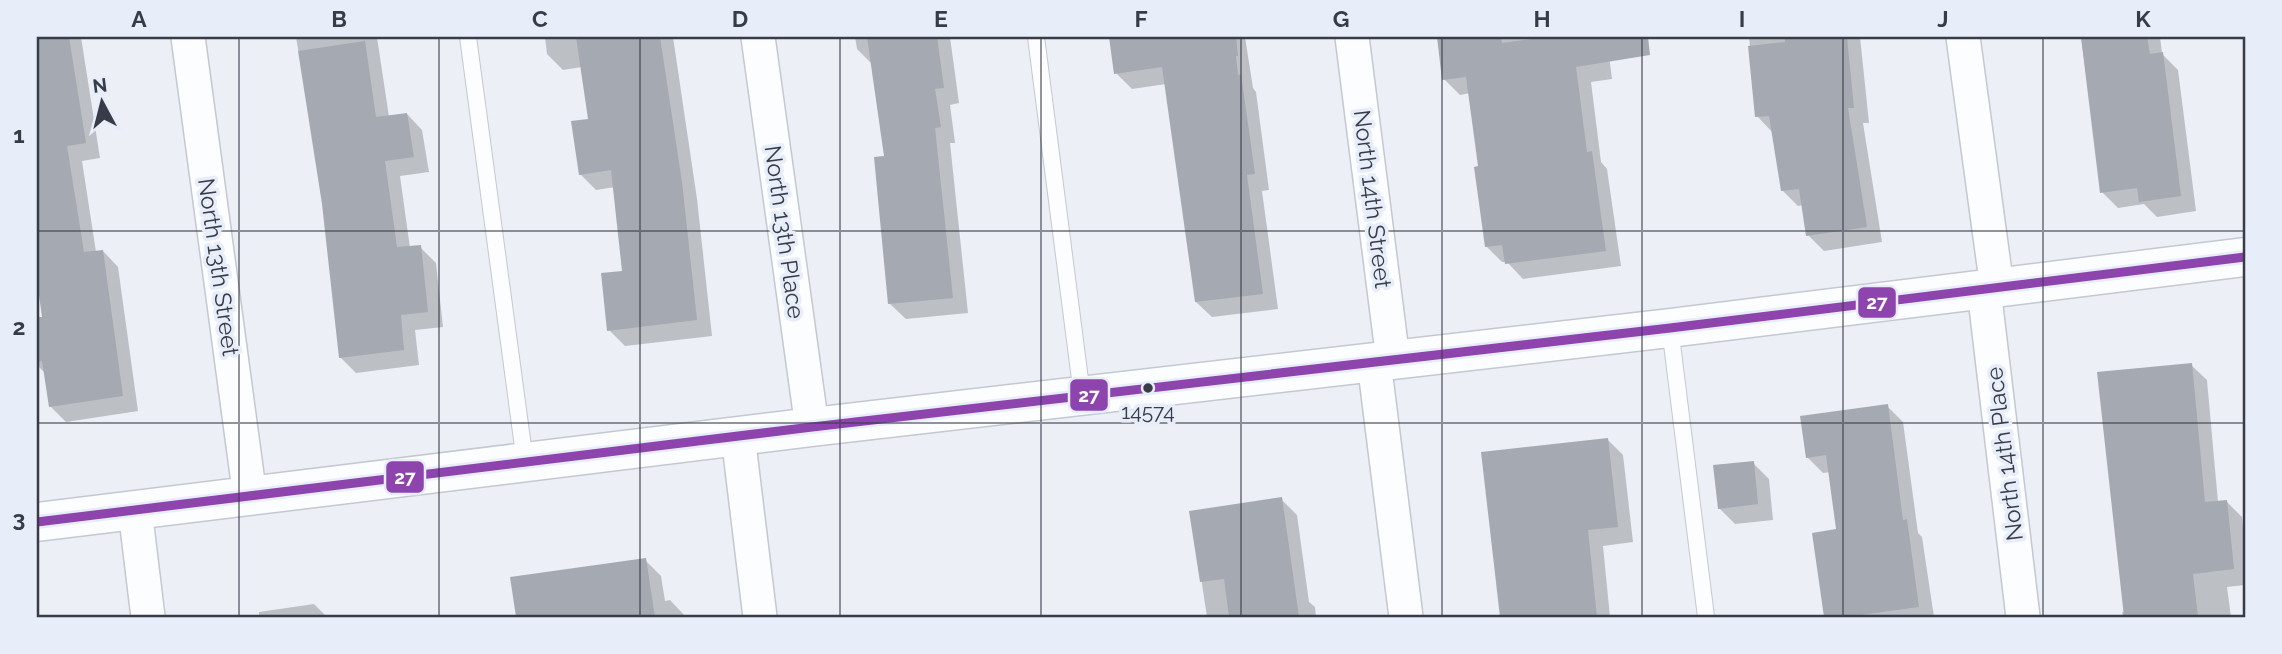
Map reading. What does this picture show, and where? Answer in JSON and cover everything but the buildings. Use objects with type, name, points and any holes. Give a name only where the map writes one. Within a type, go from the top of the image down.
[{"type":"main road","points":[[37,522],[2245,257]]},
{"type":"street","name":"North 13th Street","points":[[188,37],[250,497]]},
{"type":"street","name":"North 13th Place","points":[[758,37],[812,427]]},
{"type":"street","name":"North 14th Street","points":[[1352,37],[1406,617]]},
{"type":"street","name":"North 14th Place","points":[[1963,37],[2023,617]]},
{"type":"street","points":[[738,436],[760,617]]},
{"type":"street","points":[[135,510],[148,617]]},
{"type":"lane","points":[[468,37],[525,462]]},
{"type":"lane","points":[[1036,37],[1083,396]]},
{"type":"lane","points":[[1670,328],[1706,617]]},
{"type":"transit line","name":"27","points":[[37,522],[2245,257]]},
{"type":"place","name":"14574","points":[[1148,388]]}]
